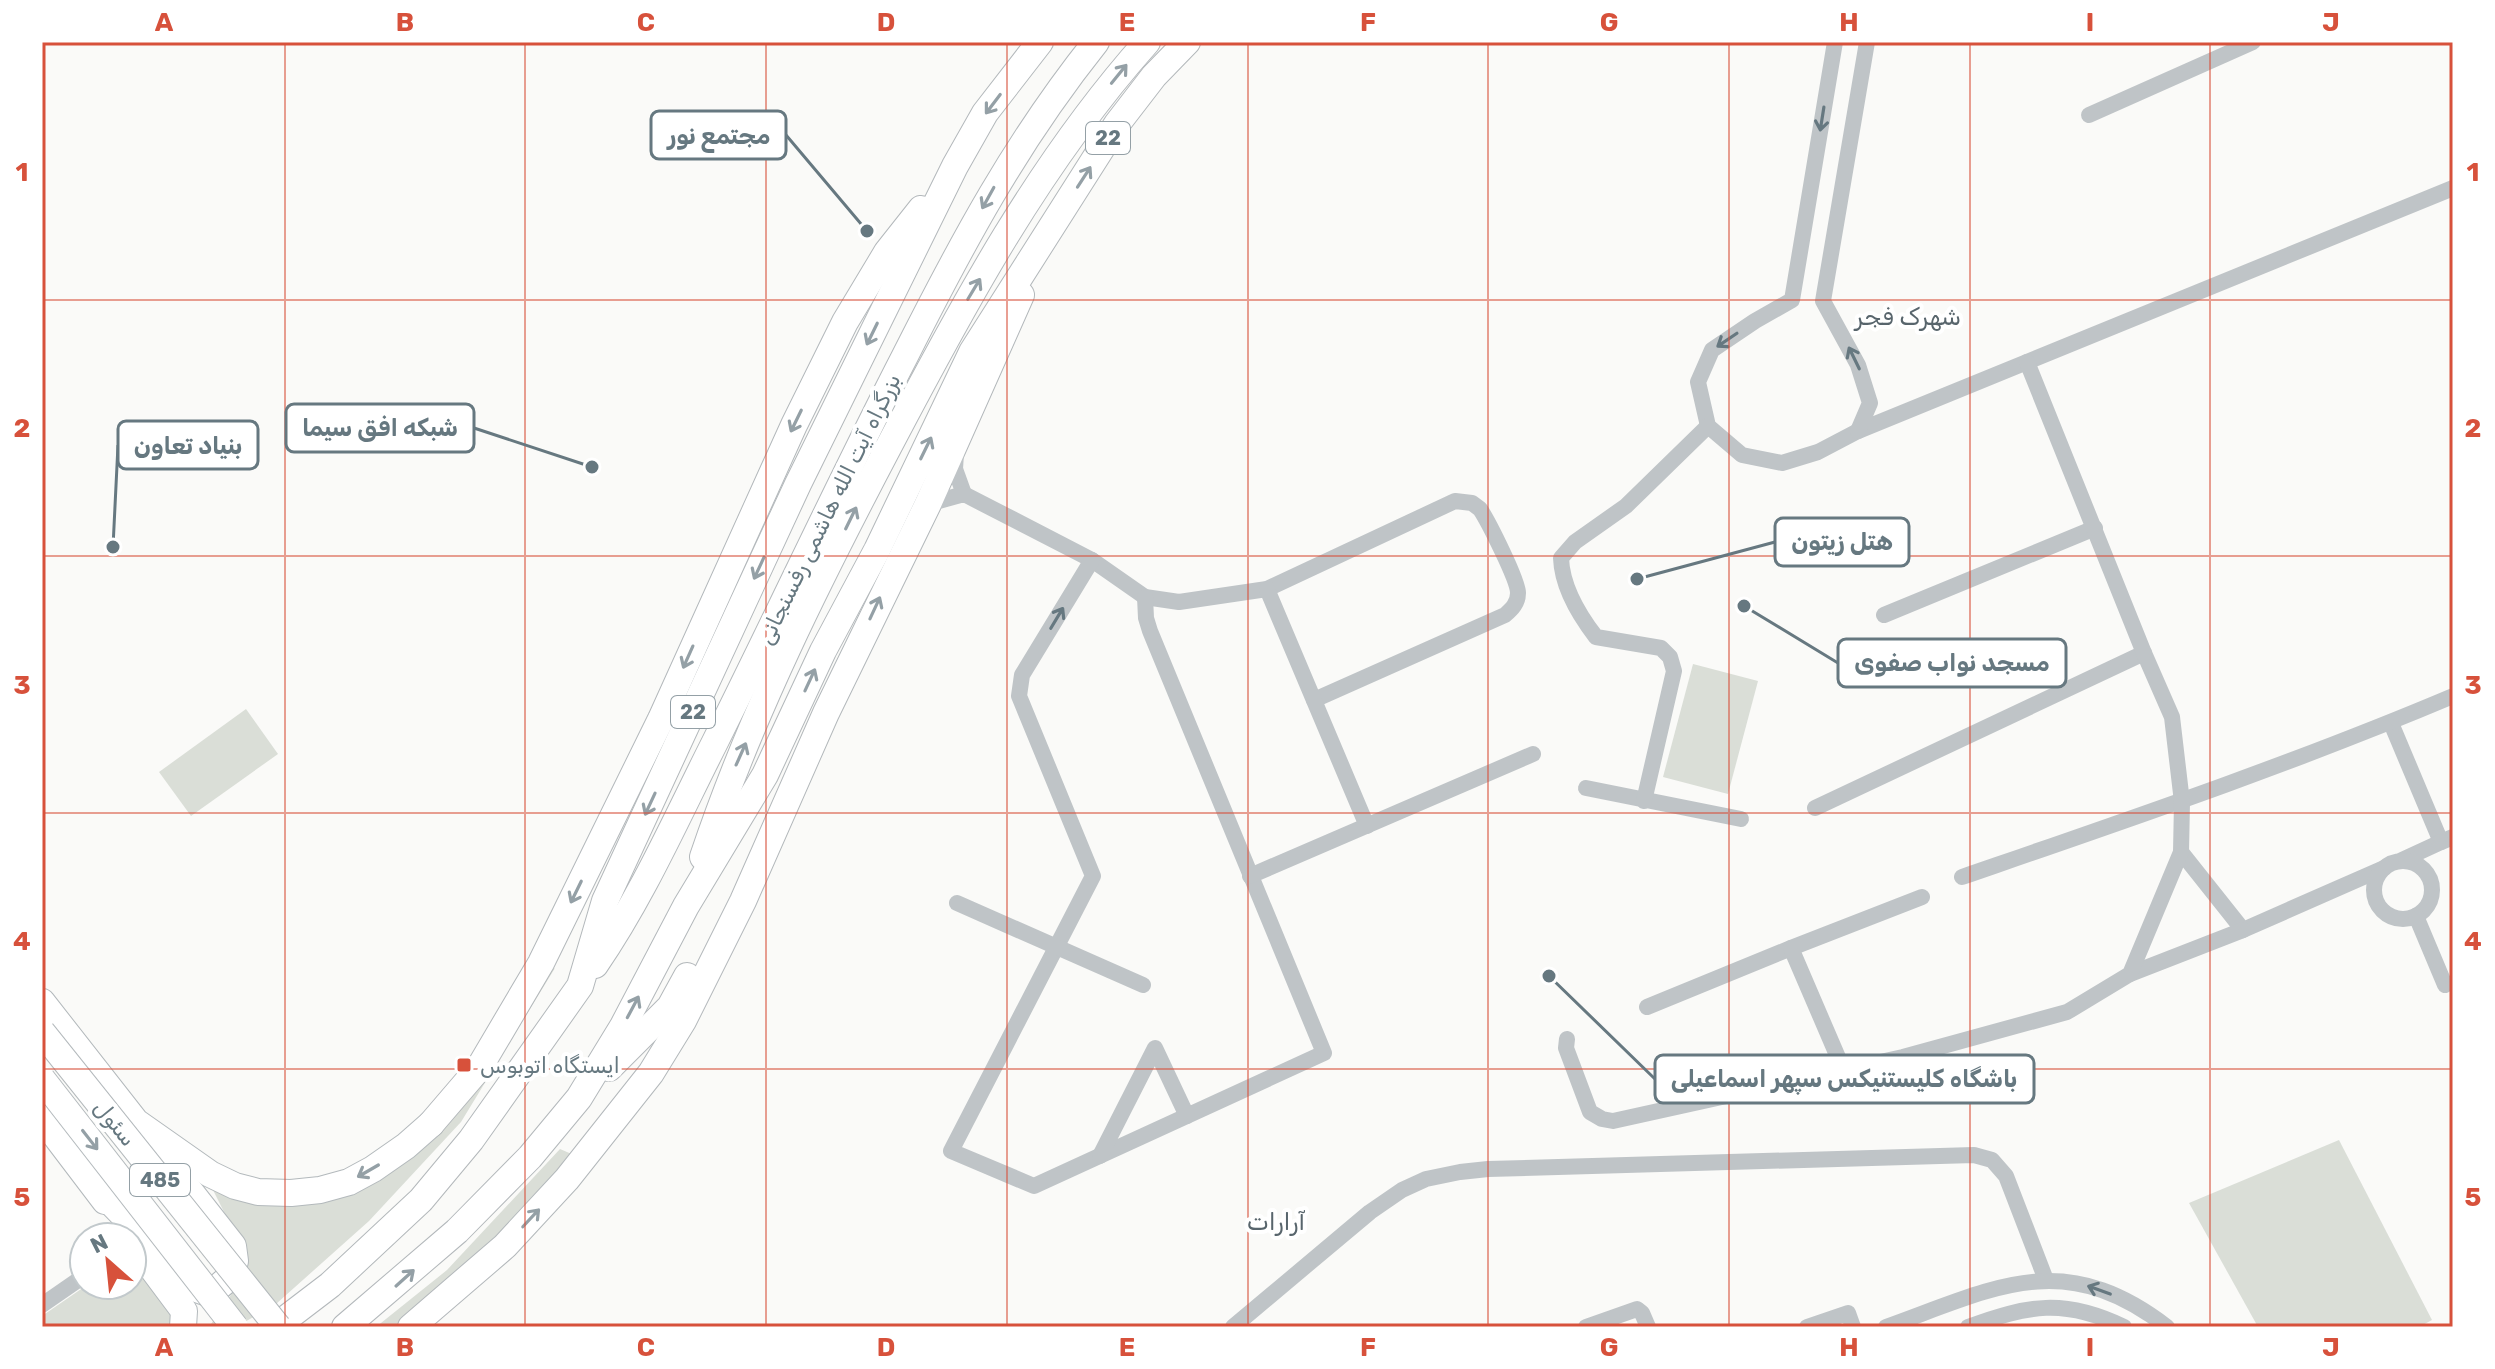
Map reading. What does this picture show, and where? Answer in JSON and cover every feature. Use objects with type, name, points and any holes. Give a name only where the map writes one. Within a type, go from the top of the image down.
[{"type":"main road","name":"بزرگراه آیت الله هاشمی رفسنجانی","points":[[580,986],[605,901],[798,484],[955,166],[985,113],[1040,42]]},
{"type":"main road","name":"بزرگراه آیت الله هاشمی رفسنجانی","points":[[277,1327],[330,1285],[421,1200],[471,1140],[628,917],[869,425],[969,232],[994,187],[1059,89],[1096,42]]},
{"type":"main road","name":"بزرگراه آیت الله هاشمی رفسنجانی","points":[[686,906],[741,752],[857,506],[929,367],[1044,175],[1080,123],[1147,42]]},
{"type":"main road","name":"بزرگراه آیت الله هاشمی رفسنجانی","points":[[345,1327],[457,1231],[530,1157],[579,1098],[623,1026],[686,906],[765,775],[823,651],[877,550],[972,352],[1117,124],[1154,76],[1187,42]]},
{"type":"main road","points":[[136,1122],[210,1174],[235,1186],[258,1192],[320,1190],[349,1182],[406,1146],[431,1124],[479,1068],[541,963],[661,719],[794,425],[845,322],[887,252],[955,166]]},
{"type":"main road","points":[[442,1327],[458,1303],[567,1179],[651,1073],[714,962],[877,603],[928,504],[1013,317],[1041,242]]},
{"type":"main road","points":[[579,1098],[670,1007],[783,806]]},
{"type":"main road","points":[[42,1002],[233,1246],[235,1261],[230,1277],[210,1291],[194,1288],[96,1187]]},
{"type":"main road","name":"سئول","points":[[42,1032],[277,1327]]},
{"type":"main road","name":"سئول","points":[[42,1079],[230,1323]]},
{"type":"main road","points":[[42,1118],[119,1221]]},
{"type":"main road","points":[[411,1327],[505,1246]]},
{"type":"main road","points":[[148,1262],[184,1311],[183,1327]]},
{"type":"street","points":[[1835,42],[1792,300],[1712,350],[1698,382],[1708,426],[1742,455],[1782,463],[1818,452],[1858,431],[2453,188]]},
{"type":"street","points":[[1858,431],[1870,403],[1858,365],[1823,301],[1867,42]]},
{"type":"street","points":[[2089,115],[2253,42]]},
{"type":"street","points":[[2027,362],[2172,717],[2182,802],[2181,852],[2130,974]]},
{"type":"street","points":[[1644,801],[1674,671],[1670,657],[1661,648],[1596,637],[1582,617],[1561,574],[1561,558],[1575,542],[1626,506],[1708,426]]},
{"type":"street","points":[[958,434],[955,469],[964,494]]},
{"type":"street","points":[[928,504],[964,494],[1092,560],[1145,597],[1164,602],[1267,589],[1455,501],[1464,501],[1480,509],[1517,586],[1516,602],[1505,615],[1314,700]]},
{"type":"street","points":[[1884,615],[2095,528]]},
{"type":"street","points":[[1092,560],[1022,675],[1019,696],[1093,876],[951,1151],[1034,1186],[1324,1053],[1150,631],[1145,597]]},
{"type":"street","points":[[1267,589],[1367,826]]},
{"type":"street","points":[[1815,808],[2144,653]]},
{"type":"street","points":[[1962,877],[2182,802],[2391,723],[2453,696]]},
{"type":"street","points":[[1567,1039],[1566,1048],[1590,1112],[1613,1121],[1903,1057],[2067,1012],[2130,974],[2243,930],[2447,839],[2391,723]]},
{"type":"street","points":[[1250,876],[1533,754]]},
{"type":"street","points":[[1586,788],[1741,819]]},
{"type":"street","points":[[2181,852],[2243,930]]},
{"type":"street","points":[[2384,868],[2375,884],[2377,902],[2390,915],[2416,916],[2429,902],[2432,883],[2421,866],[2402,860]]},
{"type":"street","points":[[1647,1007],[1922,897]]},
{"type":"street","points":[[957,903],[1143,985]]},
{"type":"street","points":[[2416,916],[2445,985]]},
{"type":"street","points":[[1791,948],[1843,1069]]},
{"type":"street","points":[[1100,1156],[1155,1048],[1187,1116]]},
{"type":"street","points":[[1233,1327],[1370,1212],[1402,1190],[1426,1179],[1488,1169],[1974,1155],[1992,1160],[2006,1176],[2046,1280]]},
{"type":"street","points":[[1886,1327],[2001,1287],[2046,1280],[2080,1283],[2099,1289],[2140,1308],[2167,1327]]},
{"type":"street","points":[[42,1305],[68,1287]]},
{"type":"street","points":[[1968,1327],[2021,1309],[2043,1307],[2096,1314],[2124,1327]]},
{"type":"street","points":[[1586,1327],[1637,1309],[1648,1327]]},
{"type":"street","points":[[1807,1327],[1848,1313],[1853,1327]]},
{"type":"shaded area","points":[[1693,664],[1758,681],[1728,794],[1663,777]]},
{"type":"shaded area","points":[[246,709],[278,754],[191,816],[159,772]]},
{"type":"shaded area","points":[[555,968],[461,1122],[369,1221],[276,1304],[236,1327],[209,1327],[248,1270],[247,1258],[212,1188],[239,1201],[316,1204],[351,1193],[397,1167],[548,972]]},
{"type":"shaded area","points":[[2339,1140],[2432,1320],[2419,1327],[2258,1327],[2189,1203]]},
{"type":"shaded area","points":[[560,1149],[574,1155],[460,1275],[401,1327],[376,1327],[447,1270]]},
{"type":"shaded area","points":[[148,1283],[174,1319],[170,1327],[42,1327],[42,1316],[68,1298],[68,1301],[148,1301]]},
{"type":"place","name":"مجتمع نور","points":[[867,231]]},
{"type":"place","name":"شبکه افق سیما","points":[[592,467]]},
{"type":"place","name":"بنیاد تعاون","points":[[113,547]]},
{"type":"place","name":"هتل زیتون","points":[[1637,579]]},
{"type":"place","name":"مسجد نواب صفوی","points":[[1744,606]]},
{"type":"place","name":"باشگاه کلیستنیکس سپهر اسماعیلی","points":[[1549,976]]},
{"type":"place","name":"ایستگاه اتوبوس","points":[[464,1065]]},
{"type":"district","name":"شهرک فجر","points":[[1908,317]]},
{"type":"district","name":"آرارات","points":[[1276,1222]]}]
